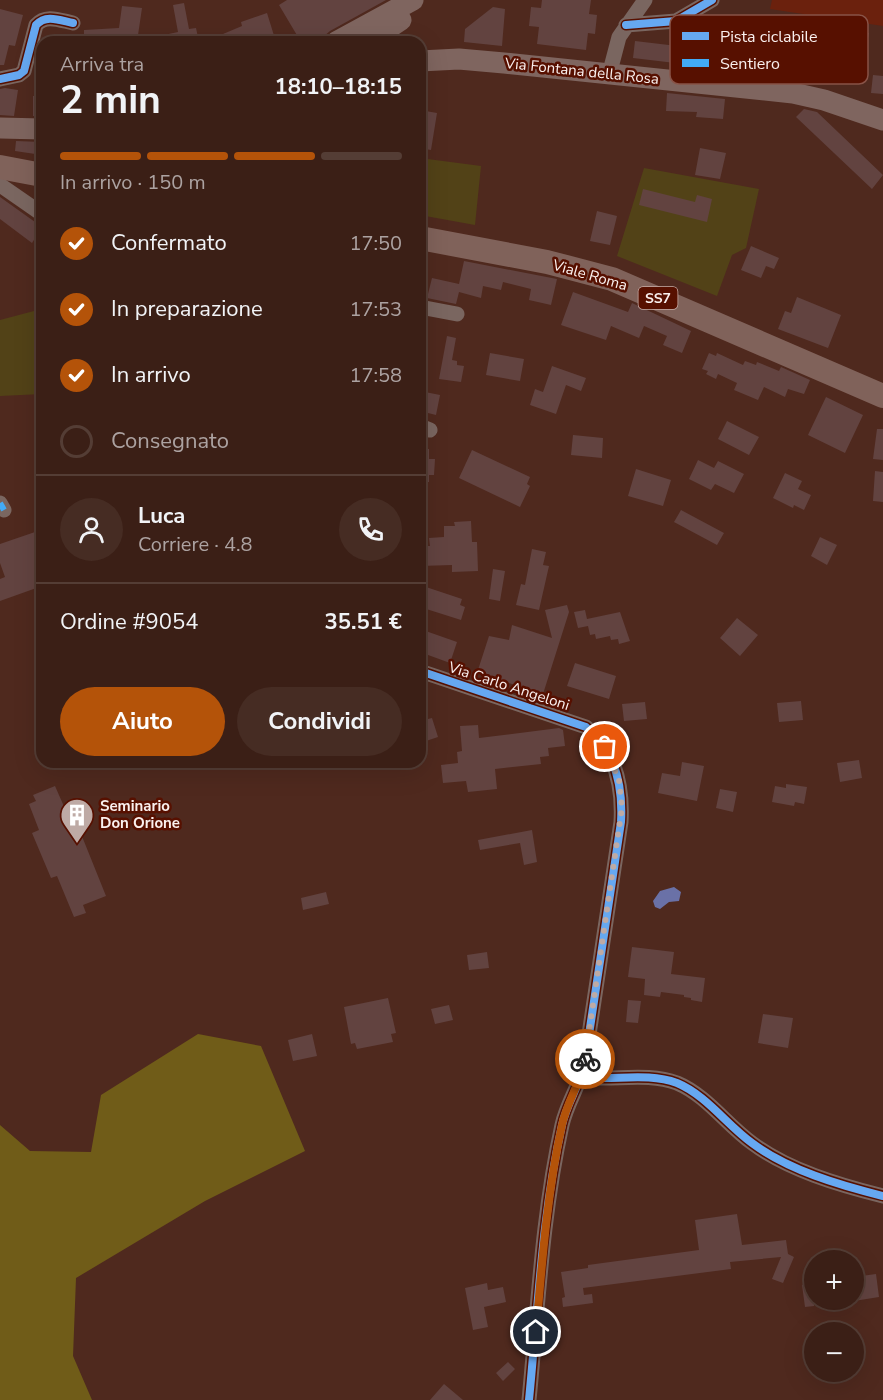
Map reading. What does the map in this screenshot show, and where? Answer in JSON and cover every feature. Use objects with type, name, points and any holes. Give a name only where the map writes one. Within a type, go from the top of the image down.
[{"type":"main road","points":[[348,36],[413,0]]},
{"type":"main road","points":[[378,36],[409,14],[420,0]]},
{"type":"main road","name":"Via Fontana della Rosa","points":[[426,61],[482,61],[670,81]]},
{"type":"main road","name":"Via Fontana della Rosa","points":[[701,84],[793,93],[824,100],[883,120]]},
{"type":"main road","points":[[0,128],[36,129]]},
{"type":"main road","points":[[0,167],[36,174]]},
{"type":"main road","name":"Viale Roma","points":[[426,239],[547,262],[612,279],[883,396]]},
{"type":"street","points":[[609,75],[616,44],[626,25],[645,0]]},
{"type":"street","points":[[686,15],[712,0]]},
{"type":"street","points":[[0,78],[19,75],[24,71],[36,25],[40,21],[52,19],[73,23]]},
{"type":"street","points":[[626,25],[670,21]]},
{"type":"street","points":[[0,185],[36,210]]},
{"type":"street","points":[[426,308],[457,314]]},
{"type":"street","name":"Via Carlo Angeloni","points":[[426,673],[581,724],[601,742],[614,763],[621,788],[621,822],[581,1077],[564,1116],[550,1189],[529,1400]]},
{"type":"street","points":[[581,1077],[652,1078],[675,1083],[688,1089],[750,1142],[768,1154],[844,1185],[883,1196]]},
{"type":"shaded area","points":[[772,0],[883,0],[883,26],[868,24],[868,15],[810,15],[770,9]]},
{"type":"shaded area","points":[[426,159],[481,166],[475,225],[426,216]]},
{"type":"shaded area","points":[[644,168],[759,189],[746,248],[732,255],[717,296],[617,256]]},
{"type":"shaded area","points":[[36,296],[36,394],[0,396],[0,320],[34,311]]},
{"type":"shaded area","points":[[198,1034],[261,1046],[305,1151],[205,1201],[76,1278],[73,1356],[92,1400],[0,1400],[0,1125],[30,1151],[91,1152],[101,1095]]},
{"type":"water","points":[[674,887],[681,892],[679,901],[669,902],[660,909],[655,907],[653,901],[660,891]]},
{"type":"building","points":[[287,0],[386,0],[324,36],[297,36],[279,5]]},
{"type":"building","points":[[542,0],[591,0],[589,14],[597,15],[595,34],[588,33],[586,50],[537,44],[539,27],[529,26],[531,7],[541,8]]},
{"type":"building","points":[[184,3],[189,29],[196,28],[198,36],[159,36],[178,32],[173,5]]},
{"type":"building","points":[[122,6],[142,8],[138,36],[84,36],[84,30],[119,28]]},
{"type":"building","points":[[493,7],[505,9],[502,46],[464,42],[465,29]]},
{"type":"building","points":[[0,9],[23,15],[15,46],[9,45],[4,65],[0,65]]},
{"type":"building","points":[[267,13],[274,36],[218,36],[242,26],[241,22]]},
{"type":"building","points":[[635,41],[670,45],[670,62],[633,58]]},
{"type":"building","points":[[873,75],[883,76],[883,94],[871,93]]},
{"type":"building","points":[[0,89],[18,90],[14,116],[0,115]]},
{"type":"building","points":[[667,93],[725,99],[723,119],[696,117],[697,112],[666,111]]},
{"type":"building","points":[[33,96],[36,96],[36,116],[33,116]]},
{"type":"building","points":[[804,109],[817,112],[883,175],[872,189],[796,117]]},
{"type":"building","points":[[426,111],[437,113],[431,150],[426,149]]},
{"type":"building","points":[[16,141],[36,142],[36,154],[15,151]]},
{"type":"building","points":[[700,148],[726,153],[720,179],[695,175]]},
{"type":"building","points":[[643,189],[695,202],[697,195],[712,199],[707,222],[639,205]]},
{"type":"building","points":[[0,197],[36,223],[36,237],[32,243],[0,219]]},
{"type":"building","points":[[597,211],[617,216],[610,245],[590,241]]},
{"type":"building","points":[[751,246],[779,258],[774,269],[766,266],[761,278],[741,270]]},
{"type":"building","points":[[464,261],[557,279],[551,305],[529,300],[531,289],[503,282],[501,290],[483,286],[481,298],[459,292],[456,304],[427,298],[432,278],[459,284]]},
{"type":"building","points":[[573,292],[628,312],[632,303],[691,331],[682,353],[663,345],[667,336],[644,326],[639,338],[611,326],[606,340],[561,325]]},
{"type":"building","points":[[797,297],[841,315],[828,348],[778,329],[785,311],[791,313]]},
{"type":"building","points":[[447,336],[456,338],[452,360],[457,361],[457,365],[464,366],[461,382],[439,379]]},
{"type":"building","points":[[490,353],[524,359],[520,381],[486,375]]},
{"type":"building","points":[[709,353],[716,356],[717,353],[743,365],[745,361],[756,365],[757,362],[779,371],[781,367],[810,380],[804,394],[788,389],[785,397],[764,387],[758,400],[734,390],[737,383],[718,374],[716,379],[706,374],[708,371],[702,369]]},
{"type":"building","points":[[552,366],[586,378],[581,391],[566,385],[556,414],[530,405],[535,389],[543,392]]},
{"type":"building","points":[[426,392],[440,395],[436,415],[426,412]]},
{"type":"building","points":[[826,397],[863,415],[845,453],[808,435]]},
{"type":"building","points":[[727,421],[759,437],[749,455],[718,439]]},
{"type":"building","points":[[877,429],[883,429],[883,460],[873,459]]},
{"type":"building","points":[[573,435],[603,438],[602,458],[571,455]]},
{"type":"building","points":[[426,449],[429,449],[429,459],[435,459],[434,475],[429,475],[429,482],[426,482]]},
{"type":"building","points":[[472,450],[530,477],[527,484],[530,486],[520,507],[459,478]]},
{"type":"building","points":[[698,460],[714,468],[718,461],[744,474],[734,493],[715,484],[711,490],[689,479]]},
{"type":"building","points":[[636,469],[671,480],[663,506],[628,496]]},
{"type":"building","points":[[875,471],[883,472],[883,502],[873,501]]},
{"type":"building","points":[[785,473],[802,481],[798,489],[811,495],[804,510],[794,505],[793,508],[773,498]]},
{"type":"building","points":[[681,510],[724,533],[717,545],[674,522]]},
{"type":"building","points":[[471,521],[472,542],[477,542],[478,571],[452,572],[452,565],[426,566],[426,546],[430,546],[429,538],[444,537],[444,526],[455,526],[454,522]]},
{"type":"building","points":[[35,532],[36,535],[36,588],[0,601],[0,579],[5,577],[0,563],[0,544]]},
{"type":"building","points":[[820,537],[837,545],[827,565],[811,556]]},
{"type":"building","points":[[532,549],[546,552],[543,565],[549,566],[539,610],[516,605],[521,584],[525,585]]},
{"type":"building","points":[[493,569],[505,571],[500,601],[489,599]]},
{"type":"building","points":[[426,587],[462,599],[460,605],[465,607],[461,620],[426,609]]},
{"type":"building","points":[[567,605],[569,612],[543,694],[477,673],[489,636],[509,640],[512,625],[552,638],[545,610]]},
{"type":"building","points":[[585,610],[587,619],[620,612],[630,641],[619,644],[618,639],[611,640],[610,636],[596,639],[595,634],[590,635],[588,626],[578,628],[574,612]]},
{"type":"building","points":[[737,618],[758,635],[740,656],[720,638]]},
{"type":"building","points":[[426,631],[457,642],[450,663],[426,654]]},
{"type":"building","points":[[575,663],[616,676],[609,699],[567,686]]},
{"type":"building","points":[[801,701],[803,720],[779,722],[777,703]]},
{"type":"building","points":[[645,702],[647,719],[624,721],[622,704]]},
{"type":"building","points":[[432,718],[438,737],[426,741],[426,720]]},
{"type":"building","points":[[478,725],[479,738],[559,728],[563,730],[565,746],[548,748],[549,756],[540,757],[541,764],[495,769],[497,789],[468,792],[466,781],[443,783],[441,765],[458,763],[457,752],[462,751],[460,726]]},
{"type":"building","points":[[859,760],[862,778],[840,782],[837,763]]},
{"type":"building","points":[[682,762],[704,766],[697,801],[658,793],[662,773],[680,776]]},
{"type":"building","points":[[786,784],[807,787],[804,804],[795,802],[794,806],[772,802],[775,786],[786,788]]},
{"type":"building","name":"Seminario Don Orione","points":[[55,786],[66,811],[71,809],[106,896],[83,905],[86,913],[74,917],[57,876],[51,878],[32,833],[39,830],[29,804],[36,801],[33,795]]},
{"type":"building","points":[[720,789],[737,792],[733,812],[716,808]]},
{"type":"building","points":[[532,830],[537,862],[524,865],[520,843],[480,850],[478,840]]},
{"type":"building","points":[[326,892],[329,904],[303,910],[301,898]]},
{"type":"building","points":[[632,947],[674,952],[671,974],[705,978],[702,1002],[691,1000],[684,995],[661,992],[660,997],[644,995],[645,979],[628,977]]},
{"type":"building","points":[[487,952],[489,968],[469,970],[467,955]]},
{"type":"building","points":[[388,998],[396,1033],[391,1034],[393,1042],[357,1049],[355,1043],[351,1044],[344,1007]]},
{"type":"building","points":[[628,1000],[641,1001],[638,1023],[626,1022]]},
{"type":"building","points":[[449,1005],[453,1020],[435,1024],[431,1009]]},
{"type":"building","points":[[763,1014],[793,1018],[788,1048],[758,1043]]},
{"type":"building","points":[[312,1034],[317,1056],[293,1061],[288,1040]]},
{"type":"building","points":[[737,1214],[742,1245],[786,1240],[788,1254],[794,1257],[783,1283],[772,1279],[781,1257],[730,1262],[731,1269],[583,1288],[584,1295],[592,1294],[593,1303],[563,1307],[562,1298],[565,1297],[561,1272],[588,1268],[588,1265],[699,1250],[695,1220]]},
{"type":"building","points":[[876,1274],[879,1297],[864,1299],[864,1276]]},
{"type":"building","points":[[487,1283],[488,1290],[503,1287],[506,1302],[484,1307],[488,1327],[473,1330],[465,1288]]},
{"type":"building","points":[[508,1362],[515,1369],[503,1381],[496,1373]]},
{"type":"building","points":[[444,1384],[463,1400],[430,1400]]},
{"type":"marked path","points":[[0,503],[4,510]]},
{"type":"cycle path","points":[[686,15],[712,0]]},
{"type":"cycle path","points":[[0,79],[19,75],[24,71],[36,25],[48,19],[73,23]]},
{"type":"cycle path","points":[[626,25],[670,21]]},
{"type":"cycle path","points":[[426,673],[586,727],[596,736],[611,758],[621,795],[621,822],[585,1061],[562,1125],[555,1159],[541,1262],[529,1400]]},
{"type":"cycle path","points":[[581,1077],[642,1077],[677,1083],[697,1095],[766,1153],[832,1182],[883,1196]]},
{"type":"way so far","points":[[585,1059],[622,808],[619,780],[614,763],[605,747]]},
{"type":"place","name":"Seminario Don Orione","points":[[77,844]]},
{"type":"route","points":[[536,1332],[546,1218],[555,1156],[564,1116],[581,1077],[585,1059]]}]
